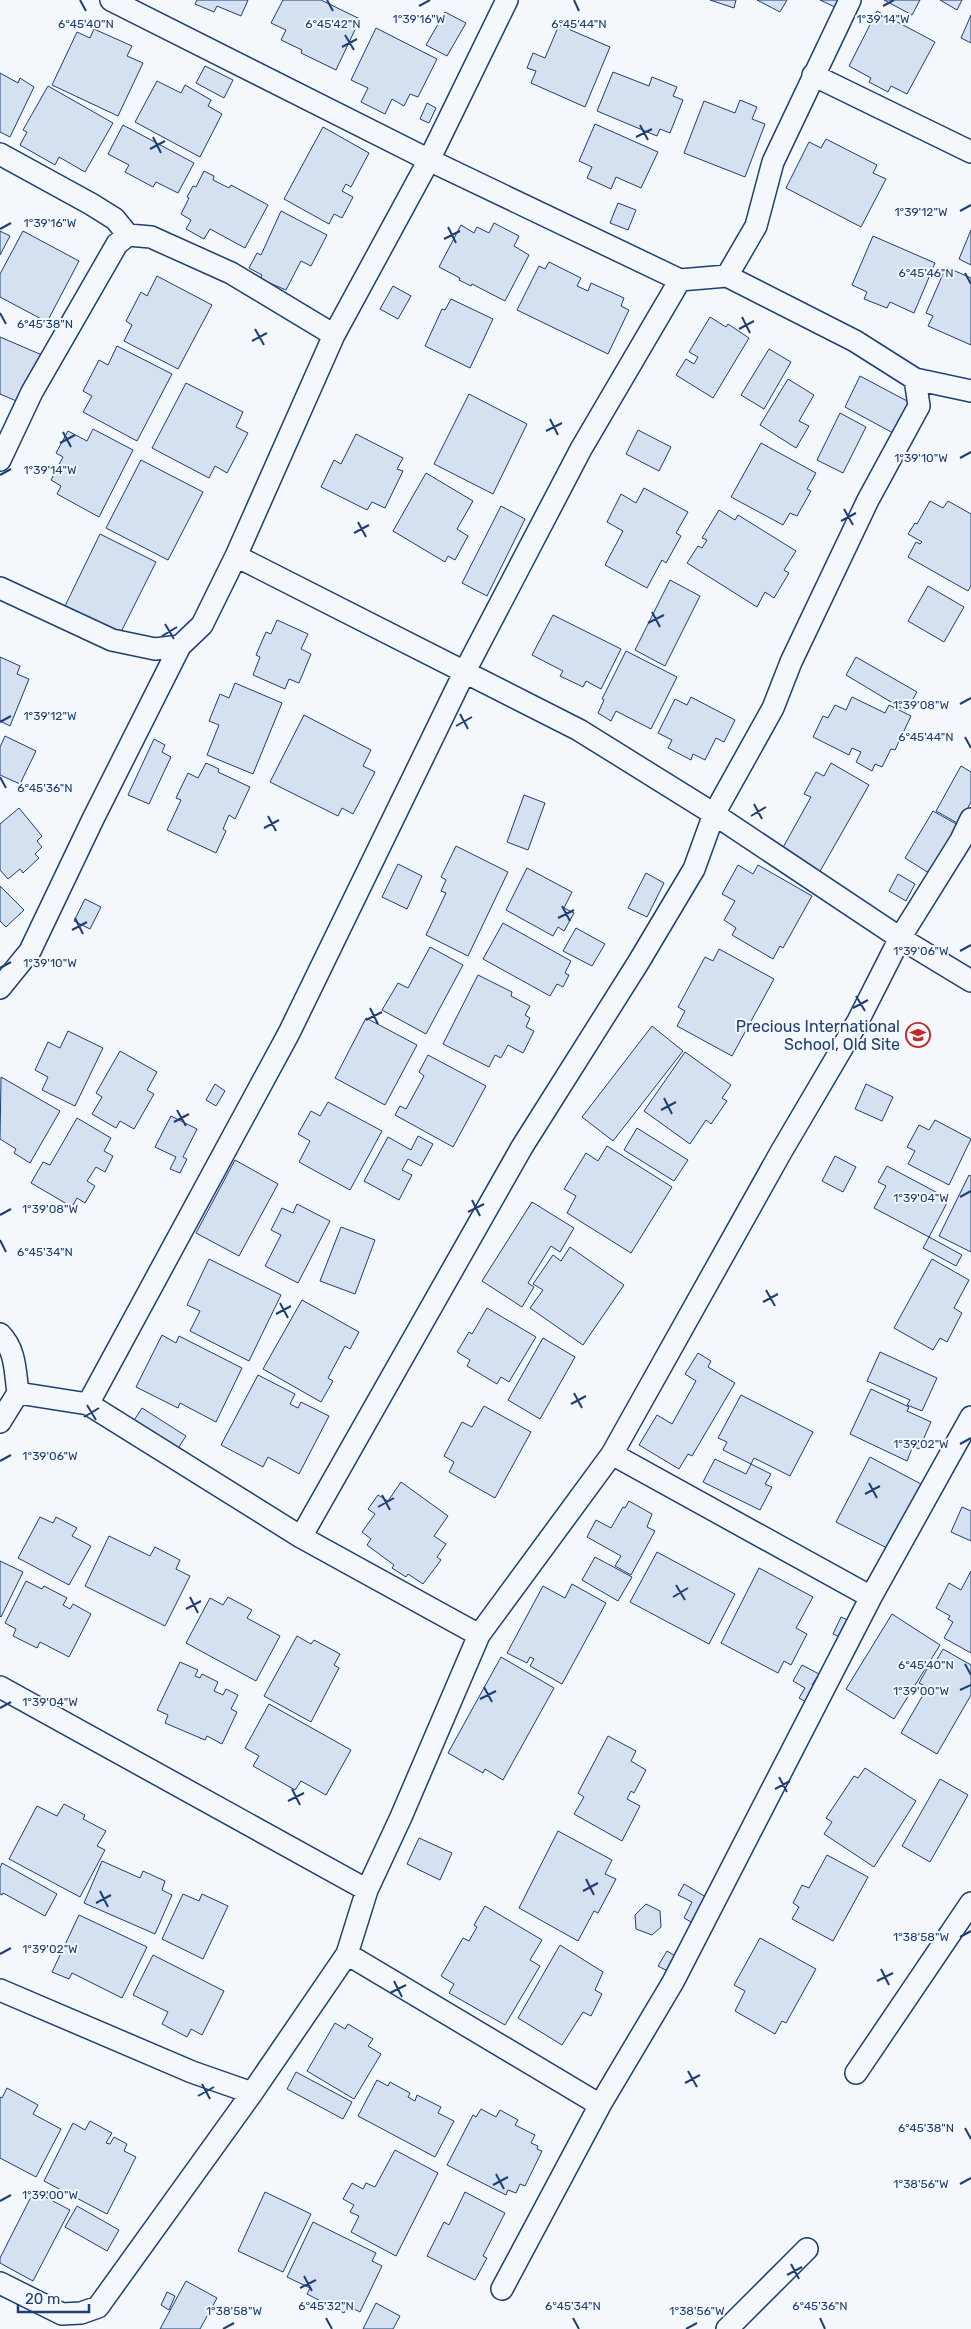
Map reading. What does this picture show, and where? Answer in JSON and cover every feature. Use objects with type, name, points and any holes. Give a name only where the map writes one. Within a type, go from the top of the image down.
[{"type":"street","points":[[111,0],[429,160],[680,280],[727,276],[855,341],[915,379],[971,391]]},
{"type":"street","points":[[0,988],[30,952],[93,819],[180,646],[202,625],[236,556],[334,335],[429,160],[507,0]]},
{"type":"street","points":[[727,276],[756,226],[772,162],[850,0]]},
{"type":"street","points":[[813,76],[971,152]]},
{"type":"street","points":[[0,154],[99,209],[114,219],[128,235],[150,238],[231,273],[334,335]]},
{"type":"street","points":[[0,460],[32,392],[117,244],[128,235]]},
{"type":"street","points":[[88,1404],[288,1033],[465,671],[581,449],[680,280]]},
{"type":"street","points":[[301,1537],[522,1147],[638,963],[694,868],[714,814],[773,708],[791,662],[868,500],[919,406],[915,379]]},
{"type":"street","points":[[236,556],[579,730],[714,814],[900,938],[971,981]]},
{"type":"street","points":[[0,588],[112,640],[155,649],[180,646]]},
{"type":"street","points":[[0,2282],[62,2314],[81,2313],[98,2308],[252,2093],[346,1954],[367,1890],[401,1817],[479,1635],[612,1454],[781,1152],[858,1021],[900,938],[961,840],[971,819]]},
{"type":"street","points":[[0,1334],[8,1342],[13,1354],[18,1393],[0,1422]]},
{"type":"street","points":[[18,1393],[88,1404],[301,1537],[479,1635]]},
{"type":"street","points":[[502,2289],[600,2105],[673,1982],[870,1597],[971,1418]]},
{"type":"street","points":[[612,1454],[870,1597]]},
{"type":"street","points":[[0,1687],[367,1890]]},
{"type":"street","points":[[856,2073],[971,1903]]},
{"type":"street","points":[[346,1954],[600,2105]]},
{"type":"street","points":[[0,1990],[192,2072],[252,2093]]},
{"type":"street","points":[[727,2329],[808,2248]]},
{"type":"building","points":[[197,0],[248,0],[241,16],[217,6],[214,12],[195,4]]},
{"type":"building","points":[[283,0],[321,0],[360,19],[336,70],[301,53],[302,50],[281,40],[286,30],[271,23]]},
{"type":"building","points":[[710,0],[736,0],[734,8]]},
{"type":"building","points":[[757,0],[787,0],[780,12]]},
{"type":"building","points":[[820,0],[843,0],[839,9]]},
{"type":"building","points":[[884,0],[920,0],[912,15]]},
{"type":"building","points":[[940,0],[962,0],[957,10]]},
{"type":"building","points":[[877,11],[935,42],[907,94],[891,86],[888,92],[869,82],[871,78],[849,66]]},
{"type":"building","points":[[445,12],[466,23],[447,56],[426,45]]},
{"type":"building","points":[[971,15],[971,43],[961,38]]},
{"type":"building","points":[[559,25],[610,47],[585,107],[531,83],[536,71],[527,68],[533,53],[545,58]]},
{"type":"building","points":[[376,28],[437,59],[418,97],[410,94],[404,106],[392,99],[385,114],[361,102],[368,88],[351,80]]},
{"type":"building","points":[[94,29],[132,46],[127,56],[143,63],[118,116],[52,85],[77,32],[90,38]]},
{"type":"building","points":[[205,66],[233,80],[224,98],[196,83]]},
{"type":"building","points":[[613,72],[649,86],[652,77],[677,87],[673,96],[683,100],[670,133],[660,129],[657,136],[597,111]]},
{"type":"building","points":[[0,73],[18,83],[20,78],[34,87],[10,137],[0,132]]},
{"type":"building","points":[[157,81],[181,93],[185,85],[211,100],[208,106],[222,114],[200,157],[135,122]]},
{"type":"building","points":[[48,86],[113,123],[85,172],[59,157],[55,165],[20,145],[27,132],[23,130]]},
{"type":"building","points":[[740,100],[757,107],[752,119],[765,124],[745,177],[684,153],[704,101],[735,113]]},
{"type":"building","points":[[427,103],[436,108],[429,123],[420,119]]},
{"type":"building","points":[[595,124],[658,152],[641,188],[616,177],[611,189],[587,178],[592,167],[579,161]]},
{"type":"building","points":[[123,125],[194,163],[178,193],[156,182],[153,187],[125,172],[129,165],[108,154]]},
{"type":"building","points":[[323,127],[369,153],[351,187],[346,184],[342,191],[353,197],[342,218],[334,214],[329,224],[284,199]]},
{"type":"building","points":[[826,139],[877,165],[873,173],[886,179],[861,227],[786,188],[809,142],[821,148]]},
{"type":"building","points":[[204,171],[214,176],[213,180],[229,188],[231,185],[268,205],[245,248],[210,229],[204,239],[186,229],[191,220],[181,214],[189,198],[187,197],[193,186],[196,187]]},
{"type":"building","points":[[618,203],[636,210],[628,230],[610,223]]},
{"type":"building","points":[[281,211],[327,235],[311,266],[301,261],[286,290],[260,279],[262,275],[249,268],[257,253],[261,255]]},
{"type":"building","points":[[494,223],[519,236],[514,246],[529,255],[505,301],[472,284],[471,286],[459,280],[460,278],[439,267],[461,225],[474,233],[477,227],[489,233]]},
{"type":"building","points":[[971,230],[971,265],[959,259]]},
{"type":"building","points":[[0,231],[10,236],[0,255]]},
{"type":"building","points":[[23,231],[79,261],[47,322],[0,297],[0,274]]},
{"type":"building","points":[[873,236],[935,263],[914,313],[890,302],[887,308],[864,299],[867,292],[852,285]]},
{"type":"building","points":[[549,262],[581,278],[577,286],[588,291],[591,283],[624,298],[621,306],[629,310],[608,354],[517,310],[539,266],[545,269]]},
{"type":"building","points":[[946,267],[971,278],[971,345],[928,326],[933,316],[926,313]]},
{"type":"building","points":[[157,276],[212,305],[178,369],[124,341],[132,325],[126,321],[141,292],[147,296]]},
{"type":"building","points":[[393,286],[411,296],[398,319],[380,309]]},
{"type":"building","points":[[451,299],[493,319],[470,368],[425,346],[442,309],[445,310]]},
{"type":"building","points":[[710,317],[726,327],[728,324],[749,338],[713,398],[676,375],[686,359],[694,364],[698,357],[689,352]]},
{"type":"building","points":[[0,337],[42,355],[21,403],[0,394]]},
{"type":"building","points":[[117,346],[172,374],[137,441],[83,412],[92,396],[83,391],[99,360],[108,365]]},
{"type":"building","points":[[769,349],[791,362],[764,409],[741,395]]},
{"type":"building","points":[[860,376],[909,402],[893,433],[845,407]]},
{"type":"building","points":[[788,379],[814,395],[799,421],[809,426],[796,448],[760,425]]},
{"type":"building","points":[[186,383],[243,412],[236,427],[248,433],[227,473],[215,466],[209,478],[152,448]]},
{"type":"building","points":[[469,394],[527,424],[493,494],[434,464]]},
{"type":"building","points":[[840,413],[866,427],[843,473],[817,460]]},
{"type":"building","points":[[93,429],[133,450],[99,517],[57,494],[61,486],[51,480],[63,457],[56,453],[68,431],[87,441]]},
{"type":"building","points":[[638,430],[671,447],[659,471],[626,454]]},
{"type":"building","points":[[356,434],[403,458],[397,469],[403,471],[385,508],[372,502],[367,510],[321,487],[334,460],[341,464]]},
{"type":"building","points":[[761,443],[816,473],[807,489],[811,491],[797,516],[790,513],[783,525],[731,497]]},
{"type":"building","points":[[141,460],[203,492],[168,560],[106,528]]},
{"type":"building","points":[[426,473],[473,501],[457,529],[468,536],[455,560],[448,556],[445,562],[393,531]]},
{"type":"building","points":[[644,488],[688,512],[676,533],[681,536],[666,563],[662,560],[647,588],[605,565],[623,531],[607,522],[621,494],[636,503]]},
{"type":"building","points":[[930,501],[943,508],[948,501],[971,514],[971,586],[968,591],[908,557],[916,542],[920,544],[922,542],[908,534],[915,523],[917,524]]},
{"type":"building","points":[[501,506],[525,519],[487,596],[462,583]]},
{"type":"building","points":[[719,510],[735,520],[738,515],[796,551],[784,570],[789,573],[774,598],[765,592],[757,607],[687,563],[698,546],[702,548],[707,540],[702,538]]},
{"type":"building","points":[[100,534],[156,562],[120,634],[65,606]]},
{"type":"building","points":[[670,580],[700,596],[665,666],[635,650]]},
{"type":"building","points":[[928,586],[964,607],[944,642],[908,621]]},
{"type":"building","points":[[553,615],[621,649],[601,689],[586,681],[583,687],[560,676],[563,671],[532,655]]},
{"type":"building","points":[[277,620],[308,634],[301,649],[311,654],[299,683],[289,679],[285,689],[253,675],[260,657],[256,655],[266,632],[271,634]]},
{"type":"building","points":[[626,651],[677,677],[651,729],[616,711],[611,721],[598,713],[604,700],[602,699]]},
{"type":"building","points":[[0,657],[20,666],[17,674],[29,679],[10,726],[0,721]]},
{"type":"building","points":[[856,657],[917,692],[906,711],[846,675]]},
{"type":"building","points":[[235,683],[282,703],[253,774],[207,755],[219,725],[209,721],[220,694],[229,698]]},
{"type":"building","points":[[691,697],[735,720],[724,742],[716,738],[705,760],[693,754],[691,760],[668,748],[672,740],[658,733],[675,699],[687,705]]},
{"type":"building","points":[[852,697],[885,713],[889,705],[911,716],[895,750],[891,749],[882,767],[875,764],[872,771],[856,762],[861,752],[852,748],[849,755],[813,737],[823,716],[828,718],[835,705],[846,710]]},
{"type":"building","points":[[304,715],[371,750],[363,766],[375,772],[353,814],[342,808],[338,816],[270,782]]},
{"type":"building","points":[[5,736],[36,751],[20,784],[0,775],[0,747]]},
{"type":"building","points":[[154,739],[165,745],[162,752],[171,757],[149,804],[128,795]]},
{"type":"building","points":[[206,763],[219,769],[218,772],[250,787],[235,819],[229,815],[223,829],[226,831],[216,853],[167,830],[181,800],[176,798],[188,773],[198,778]]},
{"type":"building","points":[[831,763],[869,785],[819,873],[781,851],[811,797],[804,794],[816,772],[824,776]]},
{"type":"building","points":[[961,766],[971,772],[971,802],[959,824],[936,811]]},
{"type":"building","points":[[524,795],[545,803],[528,850],[507,842]]},
{"type":"building","points":[[19,808],[42,836],[37,841],[42,847],[35,854],[39,858],[23,873],[20,869],[8,879],[0,870],[0,824]]},
{"type":"building","points":[[933,811],[958,825],[929,873],[905,858]]},
{"type":"building","points":[[456,846],[508,872],[468,956],[426,935],[446,893],[441,891],[446,880],[441,877]]},
{"type":"building","points":[[398,864],[422,876],[407,909],[382,897]]},
{"type":"building","points":[[738,865],[753,874],[758,865],[812,896],[783,948],[780,946],[773,959],[732,935],[736,928],[724,920],[735,901],[722,894]]},
{"type":"building","points":[[527,868],[572,892],[564,908],[574,913],[564,931],[558,927],[553,936],[506,910]]},
{"type":"building","points":[[646,873],[664,883],[647,917],[628,908]]},
{"type":"building","points":[[898,874],[915,884],[906,901],[889,891]]},
{"type":"building","points":[[0,886],[24,910],[6,927],[0,921]]},
{"type":"building","points":[[85,899],[101,907],[90,929],[74,921]]},
{"type":"building","points":[[503,923],[571,961],[565,973],[569,975],[563,987],[557,984],[550,996],[483,959]]},
{"type":"building","points":[[576,928],[605,944],[592,966],[563,951]]},
{"type":"building","points":[[430,947],[463,965],[426,1034],[382,1010],[398,983],[408,988]]},
{"type":"building","points":[[719,949],[774,979],[732,1056],[677,1026],[685,1011],[678,1007],[705,957],[713,961]]},
{"type":"building","points":[[478,975],[512,992],[511,996],[530,1006],[525,1015],[530,1018],[526,1027],[534,1031],[523,1053],[508,1045],[501,1058],[495,1055],[489,1067],[443,1044]]},
{"type":"building","points":[[366,1018],[417,1045],[385,1105],[335,1078]]},
{"type":"building","points":[[652,1026],[683,1051],[613,1141],[582,1117]]},
{"type":"building","points":[[68,1031],[103,1048],[75,1106],[42,1090],[48,1077],[35,1070],[48,1042],[60,1048]]},
{"type":"building","points":[[120,1051],[157,1072],[147,1090],[154,1094],[134,1129],[120,1121],[116,1128],[92,1114],[102,1097],[96,1093]]},
{"type":"building","points":[[685,1052],[731,1085],[722,1098],[727,1101],[711,1124],[706,1120],[690,1144],[644,1111]]},
{"type":"building","points":[[428,1055],[486,1086],[453,1147],[395,1115],[400,1106],[406,1109],[424,1076],[419,1072]]},
{"type":"building","points":[[1,1077],[60,1111],[30,1163],[14,1153],[16,1149],[0,1139]]},
{"type":"building","points":[[215,1084],[225,1091],[216,1106],[206,1100]]},
{"type":"building","points":[[866,1084],[893,1097],[882,1121],[855,1109]]},
{"type":"building","points":[[328,1102],[382,1131],[350,1190],[299,1162],[310,1141],[298,1134],[311,1111],[320,1116]]},
{"type":"building","points":[[171,1116],[197,1129],[183,1157],[187,1159],[180,1173],[170,1169],[176,1157],[155,1147]]},
{"type":"building","points":[[77,1118],[111,1138],[104,1151],[113,1156],[105,1172],[96,1167],[87,1181],[95,1186],[85,1203],[77,1198],[72,1207],[31,1183],[43,1162],[50,1165]]},
{"type":"building","points":[[935,1120],[971,1139],[949,1185],[908,1164],[915,1151],[907,1147],[919,1125],[929,1130]]},
{"type":"building","points":[[637,1128],[688,1160],[674,1181],[624,1150]]},
{"type":"building","points":[[418,1136],[433,1144],[421,1166],[408,1159],[402,1170],[412,1175],[399,1200],[364,1181],[388,1137],[411,1150]]},
{"type":"building","points":[[607,1146],[672,1187],[631,1253],[567,1213],[576,1196],[564,1189],[586,1153],[598,1161]]},
{"type":"building","points":[[835,1156],[856,1167],[843,1192],[822,1181]]},
{"type":"building","points":[[235,1160],[278,1184],[239,1256],[196,1233]]},
{"type":"building","points":[[887,1166],[949,1199],[929,1237],[874,1208],[886,1186],[878,1182]]},
{"type":"building","points":[[969,1175],[971,1176],[971,1252],[939,1236]]},
{"type":"building","points":[[532,1202],[574,1228],[560,1252],[551,1246],[528,1283],[534,1287],[522,1307],[482,1281]]},
{"type":"building","points":[[297,1204],[330,1221],[298,1283],[265,1266],[281,1235],[271,1230],[282,1208],[293,1213]]},
{"type":"building","points":[[341,1227],[375,1240],[355,1294],[320,1281]]},
{"type":"building","points":[[929,1237],[962,1255],[956,1266],[923,1248]]},
{"type":"building","points":[[570,1247],[624,1285],[583,1345],[530,1308],[543,1290],[533,1284],[553,1255],[561,1261]]},
{"type":"building","points":[[209,1259],[281,1295],[249,1361],[190,1331],[200,1311],[187,1305]]},
{"type":"building","points":[[932,1259],[969,1280],[954,1308],[962,1313],[947,1342],[940,1338],[933,1350],[894,1328]]},
{"type":"building","points":[[302,1300],[359,1332],[350,1349],[345,1346],[328,1378],[333,1381],[321,1402],[263,1369]]},
{"type":"building","points":[[487,1308],[536,1337],[509,1382],[501,1377],[497,1384],[467,1366],[470,1360],[457,1352],[469,1332],[472,1334]]},
{"type":"building","points":[[162,1335],[176,1343],[179,1336],[242,1368],[216,1422],[180,1403],[178,1408],[136,1387]]},
{"type":"building","points":[[543,1338],[575,1357],[540,1419],[508,1400]]},
{"type":"building","points":[[880,1352],[937,1378],[922,1411],[907,1405],[910,1400],[867,1381]]},
{"type":"building","points":[[698,1353],[711,1361],[708,1367],[735,1383],[692,1456],[688,1454],[679,1469],[639,1445],[657,1415],[672,1424],[696,1381],[685,1374]]},
{"type":"building","points":[[258,1375],[295,1394],[290,1404],[298,1408],[301,1402],[329,1416],[299,1474],[268,1457],[263,1467],[221,1445]]},
{"type":"building","points":[[871,1389],[909,1407],[907,1411],[931,1422],[919,1449],[913,1446],[907,1461],[850,1434]]},
{"type":"building","points":[[741,1395],[813,1432],[790,1476],[754,1458],[751,1464],[723,1450],[727,1442],[718,1438]]},
{"type":"building","points":[[484,1406],[531,1432],[495,1498],[449,1472],[454,1462],[444,1456],[462,1422],[472,1427]]},
{"type":"building","points":[[142,1408],[186,1436],[175,1453],[131,1425]]},
{"type":"building","points":[[870,1457],[921,1484],[889,1549],[836,1522]]},
{"type":"building","points":[[715,1459],[746,1474],[751,1464],[771,1474],[765,1484],[772,1487],[760,1510],[703,1482]]},
{"type":"building","points":[[401,1482],[448,1516],[434,1536],[446,1544],[437,1557],[441,1560],[423,1584],[408,1574],[406,1577],[392,1568],[394,1565],[367,1545],[371,1539],[362,1532],[375,1514],[368,1509],[378,1495],[388,1501]]},
{"type":"building","points":[[629,1501],[652,1514],[647,1527],[655,1531],[631,1575],[615,1566],[621,1556],[587,1537],[596,1520],[611,1528],[623,1507],[625,1508]]},
{"type":"building","points":[[962,1507],[971,1511],[971,1541],[951,1532]]},
{"type":"building","points":[[40,1517],[53,1523],[56,1517],[77,1528],[72,1536],[91,1546],[69,1585],[18,1558]]},
{"type":"building","points":[[109,1536],[150,1556],[155,1547],[180,1560],[176,1569],[190,1576],[165,1626],[85,1586]]},
{"type":"building","points":[[657,1552],[735,1594],[709,1644],[630,1602]]},
{"type":"building","points":[[595,1557],[632,1577],[618,1601],[582,1580]]},
{"type":"building","points":[[0,1561],[23,1572],[1,1617],[0,1616]]},
{"type":"building","points":[[759,1568],[813,1597],[796,1628],[807,1634],[791,1665],[784,1661],[778,1673],[721,1643]]},
{"type":"building","points":[[971,1571],[971,1653],[944,1638],[953,1622],[948,1619],[950,1616],[936,1608],[949,1583],[961,1590]]},
{"type":"building","points":[[26,1581],[42,1589],[44,1586],[67,1598],[63,1605],[70,1609],[73,1604],[91,1614],[69,1657],[40,1642],[37,1648],[13,1636],[16,1629],[5,1623]]},
{"type":"building","points":[[572,1584],[606,1603],[562,1684],[530,1666],[534,1659],[530,1657],[527,1663],[507,1653],[543,1586],[565,1598]]},
{"type":"building","points":[[228,1597],[252,1610],[247,1618],[280,1636],[256,1681],[186,1643],[210,1598],[223,1605]]},
{"type":"building","points":[[892,1614],[940,1645],[894,1719],[846,1689]]},
{"type":"building","points":[[841,1617],[852,1622],[844,1639],[833,1634]]},
{"type":"building","points":[[297,1636],[311,1644],[314,1640],[340,1654],[334,1665],[339,1668],[311,1722],[264,1696]]},
{"type":"building","points":[[943,1649],[971,1665],[971,1695],[937,1754],[901,1733],[923,1695],[921,1694],[925,1686],[919,1683],[931,1662],[935,1663]]},
{"type":"building","points":[[501,1657],[554,1688],[503,1780],[485,1769],[483,1773],[448,1753]]},
{"type":"building","points":[[180,1662],[198,1670],[195,1676],[200,1678],[202,1674],[218,1682],[214,1691],[223,1695],[226,1689],[238,1695],[231,1709],[237,1712],[222,1744],[207,1736],[205,1740],[165,1723],[168,1715],[157,1710]]},
{"type":"building","points":[[802,1665],[819,1674],[812,1685],[819,1688],[809,1704],[799,1698],[805,1688],[793,1681]]},
{"type":"building","points":[[269,1704],[351,1750],[326,1795],[301,1781],[295,1790],[253,1766],[259,1756],[245,1748]]},
{"type":"building","points":[[608,1736],[636,1751],[631,1761],[646,1770],[634,1793],[631,1791],[627,1799],[640,1806],[622,1841],[574,1814],[584,1797],[578,1793]]},
{"type":"building","points":[[865,1768],[916,1801],[874,1867],[824,1834],[832,1822],[826,1818],[854,1776],[858,1778]]},
{"type":"building","points":[[940,1779],[968,1795],[930,1862],[902,1846]]},
{"type":"building","points":[[64,1804],[85,1815],[83,1819],[106,1831],[97,1846],[105,1850],[80,1897],[9,1859],[37,1806],[57,1816]]},
{"type":"building","points":[[558,1831],[612,1860],[605,1874],[616,1879],[598,1913],[594,1911],[578,1941],[519,1908]]},
{"type":"building","points":[[419,1838],[452,1853],[440,1880],[407,1864]]},
{"type":"building","points":[[827,1855],[868,1877],[833,1941],[792,1919],[799,1907],[793,1903],[802,1885],[809,1888]]},
{"type":"building","points":[[102,1861],[140,1878],[143,1871],[165,1881],[162,1890],[172,1895],[155,1934],[84,1903]]},
{"type":"building","points":[[2,1863],[57,1894],[45,1916],[3,1893],[2,1895],[0,1894],[0,1868]]},
{"type":"building","points":[[684,1884],[706,1897],[693,1923],[684,1918],[692,1902],[678,1895]]},
{"type":"building","points":[[183,1894],[199,1901],[202,1894],[228,1906],[203,1959],[162,1939]]},
{"type":"building","points":[[646,1904],[660,1911],[661,1927],[652,1935],[636,1929],[635,1915]]},
{"type":"building","points":[[485,1906],[542,1940],[530,1960],[540,1966],[505,2025],[449,1993],[454,1984],[441,1976],[463,1938],[469,1941],[477,1927],[474,1925]]},
{"type":"building","points":[[79,1915],[147,1947],[122,1998],[72,1973],[69,1979],[52,1972]]},
{"type":"building","points":[[760,1938],[816,1969],[786,2023],[782,2021],[775,2034],[735,2011],[745,1991],[734,1985]]},
{"type":"building","points":[[560,1945],[603,1972],[595,1990],[602,1994],[591,2016],[583,2012],[562,2045],[518,2018]]},
{"type":"building","points":[[667,1951],[677,1957],[669,1972],[658,1966]]},
{"type":"building","points":[[153,1955],[224,1991],[202,2035],[191,2029],[187,2037],[162,2024],[168,2012],[133,1995]]},
{"type":"building","points":[[335,2023],[345,2029],[348,2024],[373,2039],[368,2046],[381,2054],[354,2099],[307,2071]]},
{"type":"building","points":[[296,2072],[352,2102],[343,2119],[287,2089]]},
{"type":"building","points":[[377,2080],[388,2086],[390,2082],[410,2093],[408,2097],[415,2101],[417,2095],[441,2107],[438,2113],[454,2121],[435,2157],[358,2116]]},
{"type":"building","points":[[7,2088],[38,2105],[33,2114],[61,2129],[36,2177],[0,2158],[0,2097],[2,2098]]},
{"type":"building","points":[[481,2109],[496,2117],[500,2110],[518,2120],[515,2125],[535,2135],[531,2143],[538,2146],[537,2149],[542,2151],[525,2186],[520,2184],[516,2193],[508,2190],[506,2195],[447,2165],[473,2115],[476,2117]]},
{"type":"building","points":[[90,2121],[112,2133],[106,2143],[110,2144],[114,2137],[127,2144],[124,2151],[136,2157],[107,2214],[44,2181],[73,2123],[85,2130]]},
{"type":"building","points":[[395,2150],[438,2173],[396,2256],[351,2232],[359,2216],[350,2212],[354,2205],[343,2199],[352,2183],[363,2189],[366,2183],[375,2187]]},
{"type":"building","points":[[34,2191],[70,2210],[33,2281],[0,2263],[0,2258]]},
{"type":"building","points":[[265,2192],[311,2214],[283,2272],[238,2251]]},
{"type":"building","points":[[465,2192],[505,2213],[483,2256],[487,2258],[475,2280],[427,2256],[444,2222],[449,2225]]},
{"type":"building","points":[[77,2206],[119,2230],[107,2251],[65,2227]]},
{"type":"building","points":[[313,2222],[376,2253],[372,2261],[382,2266],[360,2312],[348,2306],[344,2313],[307,2294],[310,2288],[287,2277]]},
{"type":"building","points":[[186,2281],[217,2298],[200,2329],[160,2329]]},
{"type":"building","points":[[167,2292],[175,2296],[169,2310],[161,2305]]},
{"type":"building","points":[[376,2303],[400,2316],[393,2329],[363,2329]]},
{"type":"place","name":"Precious International School, Old Site","points":[[918,1035]]}]
